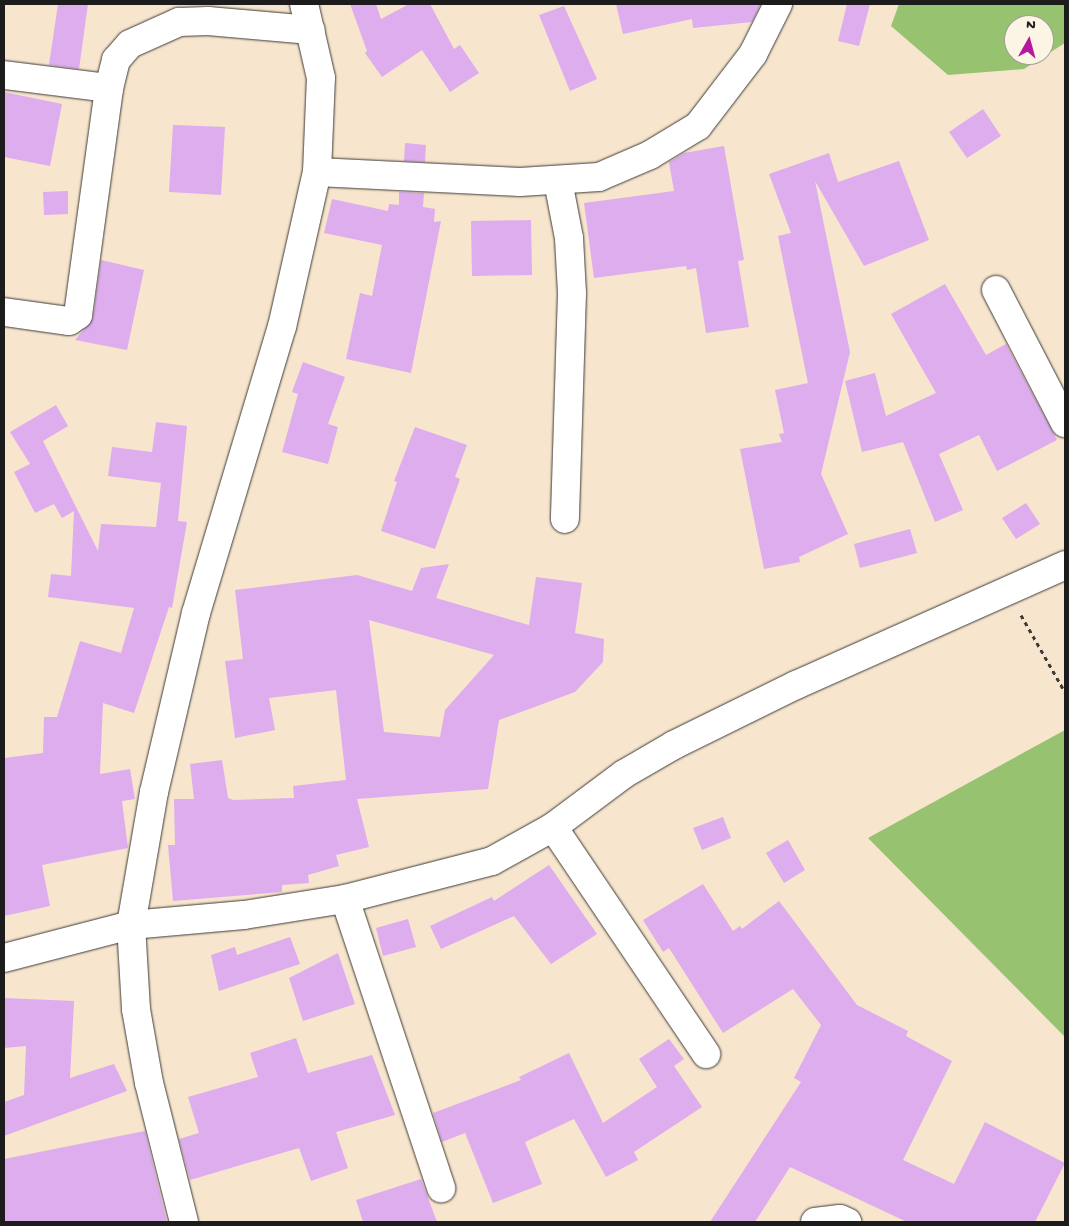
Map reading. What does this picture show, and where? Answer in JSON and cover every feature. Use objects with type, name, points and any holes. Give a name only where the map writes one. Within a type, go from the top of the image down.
[{"type":"street","points":[[184,1222],[149,1083],[136,1009],[131,925],[154,792],[196,613],[282,327],[317,172],[321,78],[304,4]]},
{"type":"street","points":[[317,172],[558,182],[599,177],[650,155],[698,126],[753,54],[778,4]]},
{"type":"street","points":[[4,312],[69,321],[78,315],[109,88],[116,60],[130,44],[179,22],[208,21],[311,30]]},
{"type":"street","points":[[4,75],[109,88]]},
{"type":"street","points":[[558,182],[569,238],[572,293],[565,519]]},
{"type":"street","points":[[996,290],[1065,423]]},
{"type":"street","points":[[4,958],[131,925],[244,915],[345,899],[492,861],[553,827],[624,774],[674,745],[796,685],[1065,565]]},
{"type":"street","points":[[553,827],[706,1054]]},
{"type":"street","points":[[345,899],[441,1188]]},
{"type":"street","points":[[815,1222],[840,1219],[847,1222]]},
{"type":"path","points":[[1008,591],[1037,648],[1065,692]]},
{"type":"green space","points":[[899,4],[1065,4],[1065,43],[1054,50],[1054,15],[1004,15],[1004,65],[1030,65],[1024,69],[948,75],[891,26]]},
{"type":"green space","points":[[1065,730],[1065,1037],[868,838]]},
{"type":"building","points":[[58,4],[88,4],[79,69],[49,65]]},
{"type":"building","points":[[350,4],[376,4],[381,19],[409,4],[430,4],[454,49],[460,45],[479,73],[450,92],[422,50],[382,77],[365,53],[367,51]]},
{"type":"building","points":[[616,4],[761,4],[752,22],[693,28],[692,19],[623,34]]},
{"type":"building","points":[[847,4],[870,4],[859,46],[838,41]]},
{"type":"building","points":[[564,6],[597,79],[570,91],[539,15]]},
{"type":"building","points":[[4,92],[62,104],[50,166],[4,157]]},
{"type":"building","points":[[983,109],[1001,136],[967,158],[949,132]]},
{"type":"building","points":[[173,125],[225,127],[221,195],[169,192]]},
{"type":"building","points":[[405,143],[426,145],[425,162],[404,161]]},
{"type":"building","points":[[724,146],[744,260],[738,261],[749,327],[706,333],[696,268],[687,270],[686,266],[594,278],[584,203],[674,191],[669,162],[684,153]]},
{"type":"building","points":[[829,153],[838,182],[899,161],[929,240],[864,266],[815,181],[850,352],[821,474],[848,534],[799,557],[800,562],[764,569],[740,449],[782,442],[779,434],[784,433],[775,390],[808,383],[778,236],[791,233],[769,174]]},
{"type":"building","points":[[68,191],[68,214],[44,215],[43,192]]},
{"type":"building","points":[[399,192],[424,193],[423,207],[435,209],[434,222],[441,221],[411,373],[346,359],[360,293],[372,296],[382,245],[324,233],[332,199],[388,211],[389,204],[399,205]]},
{"type":"building","points":[[531,220],[532,275],[472,276],[471,221]]},
{"type":"building","points":[[101,260],[144,270],[127,350],[75,340],[93,318]]},
{"type":"building","points":[[945,284],[986,355],[1006,344],[1057,440],[997,471],[979,435],[939,454],[963,510],[935,522],[903,442],[862,452],[845,381],[875,373],[886,416],[936,393],[891,314]]},
{"type":"building","points":[[303,362],[345,377],[328,424],[338,427],[328,464],[282,452],[298,394],[292,392]]},
{"type":"building","points":[[56,405],[68,426],[43,441],[98,551],[101,524],[156,527],[161,483],[108,476],[112,447],[152,452],[156,422],[187,426],[178,521],[187,522],[172,608],[169,607],[134,713],[103,703],[100,774],[130,769],[135,799],[122,801],[128,848],[42,865],[50,906],[4,916],[4,758],[43,753],[44,717],[57,717],[80,641],[121,653],[134,608],[48,597],[51,574],[71,576],[74,511],[62,518],[54,504],[35,513],[14,472],[30,464],[10,432]]},
{"type":"building","points":[[415,427],[467,445],[455,477],[460,479],[435,549],[381,531],[397,482],[394,481]]},
{"type":"building","points":[[1026,503],[1040,524],[1016,539],[1002,518]]},
{"type":"building","points":[[910,529],[917,553],[860,568],[854,544]]},
{"type":"building","points":[[449,564],[436,598],[529,625],[536,577],[582,583],[575,633],[604,639],[603,662],[575,692],[499,720],[488,789],[357,799],[369,847],[336,855],[339,866],[308,875],[309,883],[282,885],[282,892],[173,901],[168,845],[175,845],[174,799],[194,799],[190,764],[222,760],[228,798],[233,800],[294,798],[293,786],[346,780],[336,690],[269,698],[275,730],[235,738],[225,661],[243,659],[235,590],[357,575],[412,591],[421,568]],"holes":[[[369,620],[494,655],[445,710],[440,737],[384,732]]]},
{"type":"building","points":[[723,817],[731,838],[702,850],[693,828]]},
{"type":"building","points":[[788,840],[805,870],[784,883],[766,853]]},
{"type":"building","points":[[549,865],[597,934],[551,964],[514,916],[441,949],[430,926],[492,897],[494,901]]},
{"type":"building","points":[[703,884],[733,931],[740,926],[742,929],[779,901],[857,1005],[908,1031],[906,1036],[952,1061],[903,1160],[954,1184],[985,1122],[1065,1163],[1035,1222],[907,1222],[790,1167],[755,1222],[710,1222],[801,1082],[794,1078],[821,1025],[793,989],[723,1033],[669,948],[663,952],[643,920]]},
{"type":"building","points":[[408,919],[416,947],[383,956],[376,928]]},
{"type":"building","points":[[290,937],[300,964],[219,991],[211,955],[235,947],[237,955]]},
{"type":"building","points":[[338,953],[355,1004],[303,1021],[289,978]]},
{"type":"building","points":[[4,998],[74,1001],[70,1078],[114,1064],[127,1091],[4,1136],[4,1102],[24,1095],[26,1046],[4,1048]]},
{"type":"building","points":[[296,1038],[308,1073],[372,1055],[395,1115],[336,1132],[348,1168],[311,1181],[299,1148],[190,1180],[179,1139],[199,1133],[188,1097],[258,1077],[250,1053]]},
{"type":"building","points":[[669,1039],[684,1059],[674,1066],[702,1107],[634,1152],[638,1160],[606,1177],[574,1119],[525,1142],[542,1184],[493,1203],[465,1133],[442,1142],[433,1113],[521,1080],[519,1077],[569,1053],[603,1123],[657,1087],[639,1059]]},
{"type":"building","points":[[145,1131],[167,1222],[4,1222],[4,1159]]},
{"type":"building","points":[[421,1179],[437,1222],[363,1222],[356,1200]]}]
